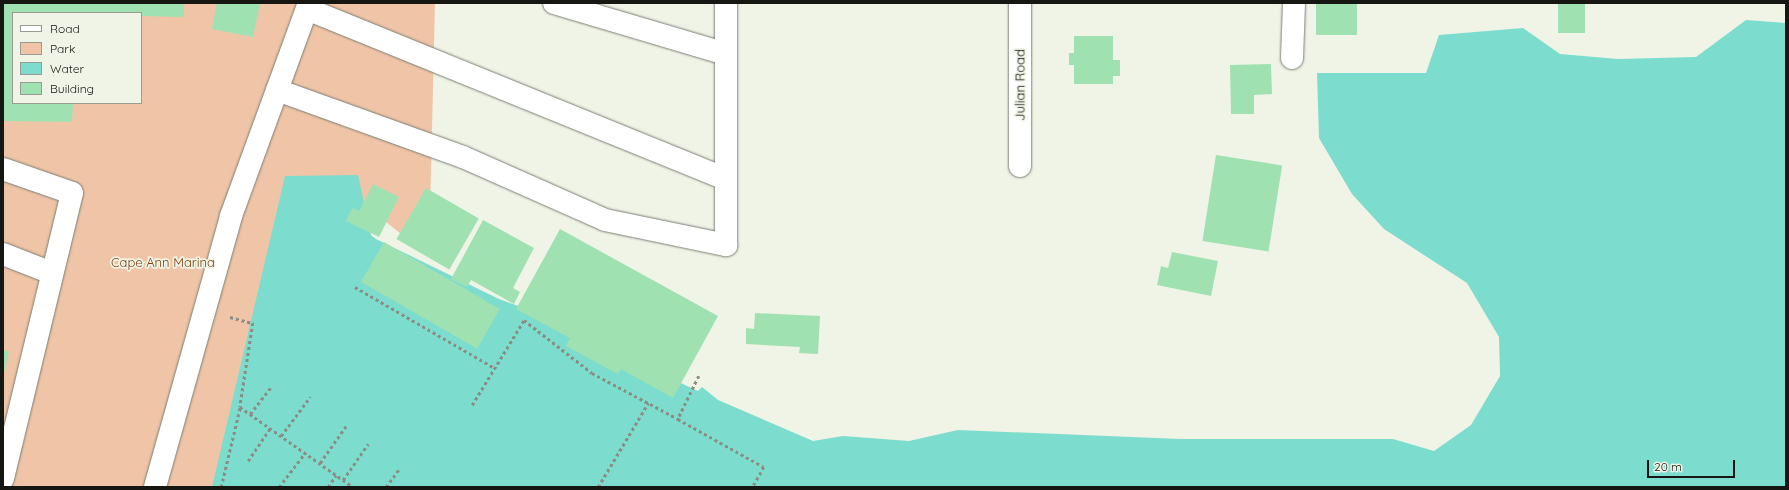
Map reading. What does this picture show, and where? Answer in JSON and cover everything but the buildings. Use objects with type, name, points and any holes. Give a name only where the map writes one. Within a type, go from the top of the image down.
[{"type":"street","points":[[554,3],[726,54]]},
{"type":"street","points":[[277,90],[463,157],[604,220],[726,246],[726,3]]},
{"type":"street","name":"Julian Road","points":[[1020,3],[1020,166]]},
{"type":"street","points":[[1292,58],[1294,3]]},
{"type":"street","points":[[156,487],[226,234],[308,6],[726,179]]},
{"type":"street","points":[[3,169],[72,193],[3,479]]},
{"type":"street","points":[[3,254],[52,273]]},
{"type":"path","points":[[355,287],[495,368]]},
{"type":"path","points":[[221,487],[240,407],[253,323],[227,316]]},
{"type":"path","points":[[472,405],[524,320],[592,373],[764,467],[753,487]]},
{"type":"path","points":[[678,419],[699,376]]},
{"type":"path","points":[[250,414],[270,388]]},
{"type":"path","points":[[281,436],[310,397]]},
{"type":"path","points":[[598,487],[648,403]]},
{"type":"path","points":[[240,407],[353,487]]},
{"type":"path","points":[[320,463],[346,426]]},
{"type":"path","points":[[248,461],[270,428]]},
{"type":"path","points":[[343,480],[368,444]]},
{"type":"path","points":[[279,487],[304,453]]},
{"type":"path","points":[[386,487],[399,469]]},
{"type":"path","points":[[328,487],[336,475]]},
{"type":"green space","name":"Cape Ann Marina","points":[[3,3],[435,3],[429,256],[372,211],[236,487],[3,487]]},
{"type":"water","points":[[1746,20],[1786,23],[1786,487],[212,487],[285,176],[358,175],[371,235],[376,239],[499,299],[638,350],[635,362],[698,391],[702,387],[718,400],[813,441],[843,436],[909,441],[958,430],[1180,439],[1393,439],[1434,451],[1471,425],[1500,376],[1499,337],[1467,283],[1384,229],[1352,194],[1319,138],[1317,73],[1426,73],[1439,35],[1523,28],[1560,54],[1618,59],[1696,57]]}]
